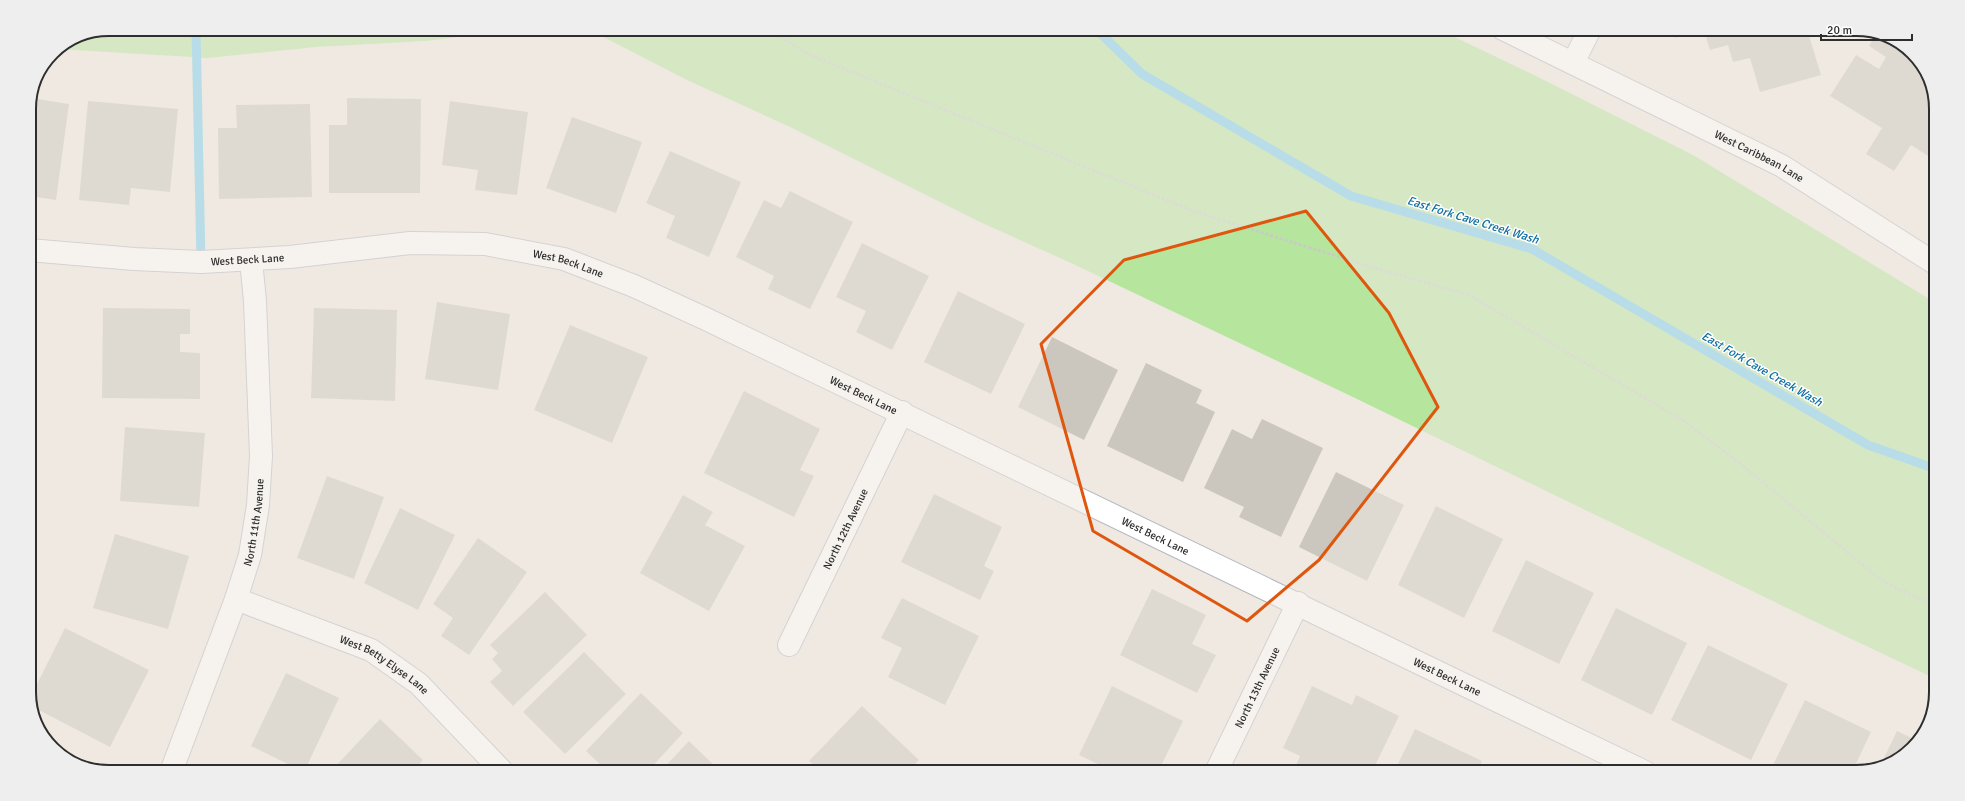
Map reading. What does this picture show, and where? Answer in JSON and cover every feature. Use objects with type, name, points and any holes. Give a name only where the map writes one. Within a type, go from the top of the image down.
[{"type":"street","name":"West Caribbean Lane","points":[[1517,36],[1782,166],[1929,260]]},
{"type":"street","points":[[1573,63],[1586,36]]},
{"type":"street","name":"West Beck Lane","points":[[36,251],[134,259],[201,262],[290,257],[410,243],[485,244],[564,259],[641,289],[902,412],[1631,765]]},
{"type":"street","name":"North 11th Avenue","points":[[174,765],[236,599],[250,555],[258,505],[261,456],[252,260]]},
{"type":"street","name":"North 12th Avenue","points":[[789,645],[902,412]]},
{"type":"street","name":"West Betty Elyse Lane","points":[[236,599],[371,650],[419,684],[496,765]]},
{"type":"street","name":"North 13th Avenue","points":[[1219,765],[1298,603]]},
{"type":"path","points":[[780,36],[810,55],[1196,212],[1371,267],[1469,295],[1684,421],[1742,465],[1875,575],[1892,586],[1929,603]]},
{"type":"highlighted area","points":[[1306,211],[1389,313],[1438,407],[1319,560],[1247,621],[1093,531],[1041,344],[1124,260]]},
{"type":"green space","points":[[104,36],[468,36],[425,41],[316,47],[208,58],[66,49],[85,40]]},
{"type":"green space","points":[[602,36],[1453,36],[1534,75],[1693,155],[1929,299],[1929,676],[1355,398],[1071,263],[978,221],[790,127],[685,79]]},
{"type":"building","points":[[1706,36],[1809,36],[1821,75],[1760,92],[1750,58],[1733,62],[1728,45],[1710,50]]},
{"type":"building","points":[[1875,38],[1897,48],[1908,57],[1917,68],[1928,95],[1929,157],[1911,145],[1894,171],[1866,154],[1882,128],[1830,96],[1856,55],[1879,69],[1886,57],[1869,46]]},
{"type":"building","points":[[347,98],[421,99],[420,193],[329,193],[329,125],[347,125]]},
{"type":"building","points":[[37,99],[69,104],[56,200],[36,197]]},
{"type":"building","points":[[88,101],[178,109],[170,192],[131,188],[129,205],[79,200]]},
{"type":"building","points":[[450,101],[528,112],[517,195],[475,190],[478,170],[442,165]]},
{"type":"building","points":[[310,104],[312,197],[219,199],[218,128],[237,128],[236,105]]},
{"type":"building","points":[[572,117],[642,142],[616,213],[546,188]]},
{"type":"building","points":[[670,151],[741,182],[709,257],[666,238],[675,216],[646,203]]},
{"type":"building","points":[[790,191],[853,222],[810,309],[768,289],[774,276],[736,257],[764,200],[781,208]]},
{"type":"building","points":[[862,243],[929,276],[892,350],[856,332],[866,311],[836,297]]},
{"type":"building","points":[[958,291],[1025,324],[991,394],[924,362]]},
{"type":"building","points":[[437,302],[510,314],[498,390],[425,379]]},
{"type":"building","points":[[103,308],[190,309],[190,334],[180,334],[180,352],[200,353],[200,399],[102,398]]},
{"type":"building","points":[[314,308],[397,310],[395,401],[311,398]]},
{"type":"building","points":[[570,325],[648,357],[612,443],[534,410]]},
{"type":"building","points":[[1052,337],[1118,370],[1084,440],[1018,407]]},
{"type":"building","points":[[1146,363],[1202,390],[1196,403],[1215,412],[1183,482],[1107,446]]},
{"type":"building","points":[[744,391],[820,429],[800,470],[814,476],[794,517],[704,473]]},
{"type":"building","points":[[1262,419],[1323,448],[1281,537],[1239,517],[1244,507],[1204,488],[1232,429],[1252,439]]},
{"type":"building","points":[[125,427],[205,433],[199,507],[120,501]]},
{"type":"building","points":[[1336,472],[1404,505],[1367,581],[1299,547]]},
{"type":"building","points":[[327,476],[384,497],[354,579],[297,558]]},
{"type":"building","points":[[934,494],[1002,527],[984,566],[994,571],[980,600],[901,562]]},
{"type":"building","points":[[683,495],[713,512],[705,525],[745,546],[709,611],[640,573]]},
{"type":"building","points":[[1436,506],[1503,539],[1464,618],[1398,585]]},
{"type":"building","points":[[400,508],[455,535],[418,610],[364,583]]},
{"type":"building","points":[[115,534],[189,556],[168,629],[93,608]]},
{"type":"building","points":[[478,538],[527,572],[469,655],[441,636],[453,618],[433,604]]},
{"type":"building","points":[[1526,560],[1594,593],[1559,664],[1492,631]]},
{"type":"building","points":[[1152,589],[1206,615],[1192,644],[1216,655],[1197,693],[1120,655]]},
{"type":"building","points":[[545,592],[587,635],[513,706],[490,682],[502,671],[492,659],[498,653],[490,645]]},
{"type":"building","points":[[902,598],[979,636],[945,705],[888,677],[902,648],[881,638]]},
{"type":"building","points":[[1616,608],[1687,643],[1652,715],[1581,680]]},
{"type":"building","points":[[65,628],[149,670],[110,747],[38,710],[36,686]]},
{"type":"building","points":[[1708,645],[1788,684],[1751,760],[1671,720]]},
{"type":"building","points":[[584,652],[626,694],[565,754],[523,712]]},
{"type":"building","points":[[286,673],[339,698],[307,765],[290,765],[251,746]]},
{"type":"building","points":[[1112,686],[1183,721],[1161,765],[1100,765],[1079,755]]},
{"type":"building","points":[[1312,686],[1352,705],[1356,695],[1399,716],[1375,765],[1296,765],[1300,756],[1283,748]]},
{"type":"building","points":[[641,693],[683,733],[653,765],[601,765],[586,751]]},
{"type":"building","points":[[1805,700],[1871,732],[1855,765],[1773,765]]},
{"type":"building","points":[[862,706],[919,760],[914,765],[813,765],[809,761]]},
{"type":"building","points":[[380,719],[423,760],[418,765],[337,765]]},
{"type":"building","points":[[1415,729],[1482,761],[1480,765],[1397,765]]},
{"type":"building","points":[[1897,731],[1912,738],[1897,753],[1883,759]]},
{"type":"building","points":[[689,741],[714,765],[667,765]]},
{"type":"building","points":[[60,746],[77,757],[68,753]]},
{"type":"waterway","points":[[196,36],[201,262]]},
{"type":"waterway","name":"East Fork Cave Creek Wash","points":[[1103,36],[1142,74],[1351,196],[1532,249],[1868,445],[1929,467]]}]
